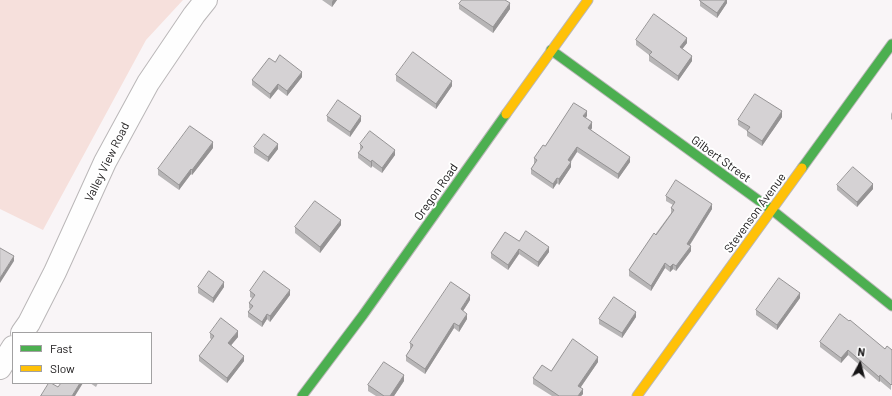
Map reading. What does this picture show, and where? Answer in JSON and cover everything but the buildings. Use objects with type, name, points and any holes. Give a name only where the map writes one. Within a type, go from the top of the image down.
[{"type":"street","name":"Valley View Road","points":[[23,332],[29,323],[55,272],[105,162],[148,83],[194,15],[206,0]]},
{"type":"street","name":"Oregon Road","points":[[302,396],[363,315],[588,0]]},
{"type":"street","name":"Stevenson Avenue","points":[[637,396],[892,44]]},
{"type":"street","name":"Gilbert Street","points":[[551,50],[772,210],[892,306]]},
{"type":"street","points":[[0,368],[12,349]]},
{"type":"shaded area","points":[[0,0],[183,0],[146,40],[43,230],[0,209]]},
{"type":"traffic: fast","points":[[802,168],[892,44]]},
{"type":"traffic: fast","points":[[551,50],[772,210],[892,306]]},
{"type":"traffic: fast","points":[[302,396],[363,315],[506,114]]},
{"type":"traffic: slow","points":[[506,114],[588,0]]},
{"type":"traffic: slow","points":[[637,396],[802,168]]}]
